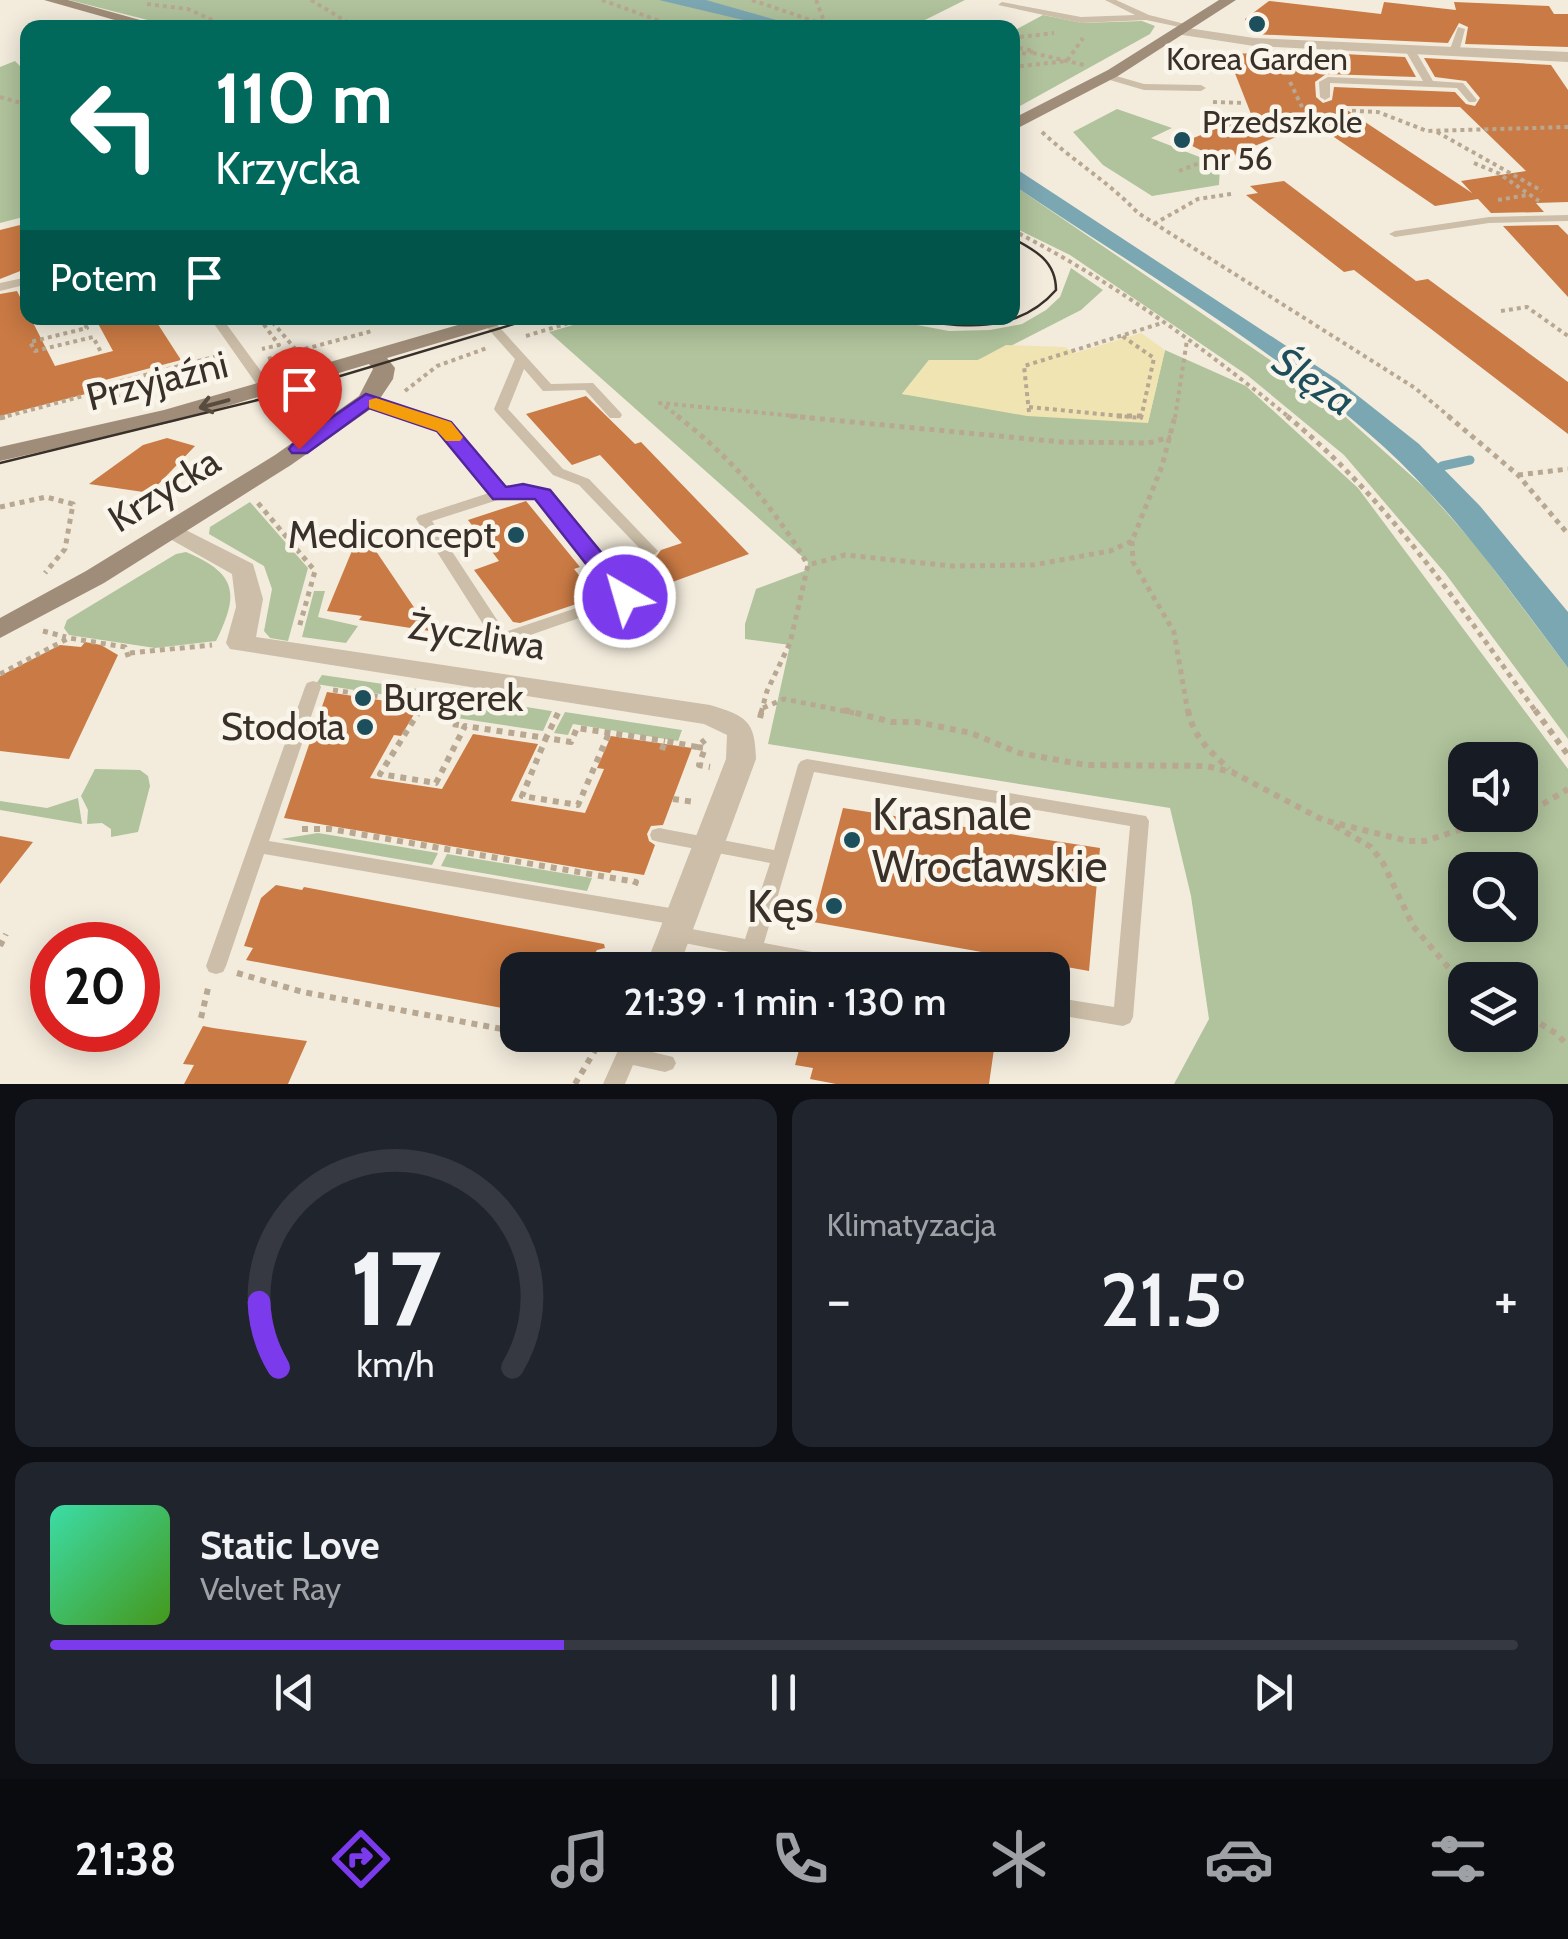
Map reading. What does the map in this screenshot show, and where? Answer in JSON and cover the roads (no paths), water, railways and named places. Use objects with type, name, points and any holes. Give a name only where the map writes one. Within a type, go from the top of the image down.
[{"type":"street","points":[[51,0],[130,20]]},
{"type":"street","points":[[1020,121],[1229,0]]},
{"type":"street","points":[[1185,28],[1254,42],[1568,57]]},
{"type":"street","name":"Przyjaźni","points":[[0,454],[267,389],[479,325]]},
{"type":"street","points":[[374,357],[384,368],[376,404]]},
{"type":"street","name":"Krzycka","points":[[0,630],[376,404]]},
{"type":"street","name":"Życzliwa","points":[[172,530],[244,570],[252,595],[250,619],[240,644],[710,715],[734,724],[744,739],[741,759],[668,952]]},
{"type":"lane","points":[[1109,0],[1185,28]]},
{"type":"lane","points":[[1002,4],[1082,20],[1146,16]]},
{"type":"lane","points":[[1454,52],[1461,29]]},
{"type":"lane","points":[[1410,50],[1430,84]]},
{"type":"lane","points":[[1100,72],[1144,86],[1201,88]]},
{"type":"lane","points":[[1325,97],[1324,82],[1328,80],[1460,85],[1472,100]]},
{"type":"lane","points":[[1395,234],[1489,220],[1564,218]]},
{"type":"lane","points":[[221,325],[267,389]]},
{"type":"lane","points":[[498,325],[506,342],[548,388],[588,386],[615,415]]},
{"type":"lane","points":[[522,359],[501,408],[558,472],[584,482],[650,550]]},
{"type":"lane","points":[[376,404],[444,426],[501,494]]},
{"type":"lane","points":[[523,490],[542,494],[625,597],[501,639],[423,519],[501,494],[523,490]]},
{"type":"lane","points":[[216,966],[321,688]]},
{"type":"lane","points":[[750,952],[807,766],[1140,820],[1123,1017],[1070,1008]]},
{"type":"lane","points":[[659,835],[781,858]]},
{"type":"lane","points":[[262,837],[625,908],[740,952]]},
{"type":"lane","points":[[614,1084],[628,1052]]},
{"type":"lane","points":[[648,1052],[665,1063]]},
{"type":"water","points":[[659,0],[706,0],[776,20],[743,20]]},
{"type":"water","name":"Ślęza","points":[[1020,171],[1338,380],[1419,444],[1480,506],[1568,612],[1568,668],[1458,525],[1410,472],[1341,410],[1203,310],[1020,190]]},
{"type":"waterway","points":[[1442,466],[1470,460]]},
{"type":"tram line","points":[[1020,243],[1048,264],[1056,290],[1041,305],[1020,316]]},
{"type":"tram line","points":[[0,463],[270,397],[511,325]]},
{"type":"tram line","points":[[966,325],[986,325]]},
{"type":"place","name":"Korea Garden","points":[[1257,24]]},
{"type":"place","name":"Przedszkole nr 56","points":[[1182,140]]},
{"type":"place","name":"Mediconcept","points":[[516,535]]},
{"type":"place","name":"Burgerek","points":[[363,698]]},
{"type":"place","name":"Stodoła","points":[[365,727]]},
{"type":"place","name":"Krasnale Wrocławskie","points":[[852,840]]},
{"type":"place","name":"Kęs","points":[[834,906]]}]
